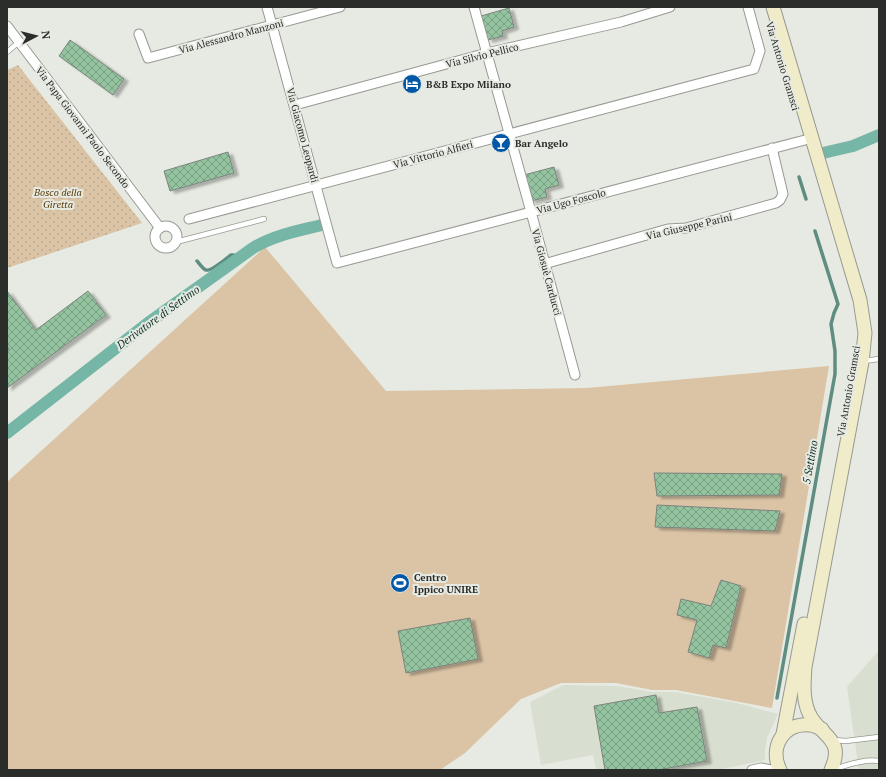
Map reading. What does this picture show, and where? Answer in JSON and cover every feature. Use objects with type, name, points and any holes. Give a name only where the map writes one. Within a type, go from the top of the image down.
[{"type":"main road","name":"Via Antonio Gramsci","points":[[764,7],[852,302],[856,322],[857,348],[783,734],[776,751],[776,762],[780,770]]},
{"type":"main road","name":"Via Antonio Gramsci","points":[[773,7],[860,300],[865,334],[862,362],[805,667],[804,691],[811,716],[833,740]]},
{"type":"main road","points":[[783,734],[789,729],[798,725],[810,725],[822,729]]},
{"type":"main road","points":[[832,770],[836,758],[833,740]]},
{"type":"street","name":"Via Giacomo Leopardi","points":[[267,7],[337,263]]},
{"type":"street","name":"Via Alessandro Manzoni","points":[[139,34],[148,58],[340,7]]},
{"type":"street","name":"Via Giosuè Carducci","points":[[474,7],[575,375]]},
{"type":"street","name":"Via Silvio Pellico","points":[[295,105],[487,53],[621,22],[670,7]]},
{"type":"street","name":"Via Vittorio Alfieri","points":[[189,219],[754,69],[760,51],[748,7]]},
{"type":"street","name":"Via Papa Giovanni Paolo Secondo","points":[[7,26],[160,228]]},
{"type":"street","name":"Via Ugo Foscolo","points":[[337,263],[804,140]]},
{"type":"street","name":"Via Giuseppe Parini","points":[[544,264],[668,229],[686,228],[776,204],[783,194],[772,148]]},
{"type":"street","points":[[165,226],[170,227],[174,230],[177,237],[176,242],[170,247],[165,248],[159,245],[155,236],[160,228],[165,226]]},
{"type":"street","points":[[752,770],[761,768],[771,770]]},
{"type":"lane","points":[[7,52],[19,42]]},
{"type":"lane","points":[[176,242],[264,219]]},
{"type":"lane","points":[[862,362],[879,359]]},
{"type":"lane","points":[[833,740],[846,741],[879,737]]},
{"type":"lane","points":[[832,770],[852,764],[873,760],[879,761]]},
{"type":"shaded area","points":[[879,650],[879,770],[859,770],[847,687]]},
{"type":"shaded area","points":[[563,685],[617,686],[652,692],[675,692],[737,703],[778,714],[767,738],[765,760],[718,770],[596,770],[593,755],[541,765],[530,702]]},
{"type":"green space","name":"Bosco della Giretta","points":[[18,65],[142,223],[7,268],[7,70]]},
{"type":"green space","name":"Centro Ippico UNIRE","points":[[265,247],[386,391],[587,388],[829,366],[772,708],[676,690],[652,690],[616,683],[561,683],[521,699],[465,753],[440,770],[7,770],[7,482]]},
{"type":"building","points":[[509,8],[514,27],[502,31],[503,36],[488,40],[481,16]]},
{"type":"building","points":[[70,40],[124,79],[113,95],[59,56]]},
{"type":"building","points":[[228,152],[234,173],[170,191],[164,171]]},
{"type":"building","points":[[554,167],[559,185],[545,189],[547,197],[531,201],[524,175]]},
{"type":"building","points":[[7,291],[36,330],[88,291],[106,315],[7,388],[7,351],[9,349],[7,346]]},
{"type":"building","points":[[654,473],[782,474],[779,495],[657,496]]},
{"type":"building","points":[[657,505],[780,511],[775,531],[655,527]]},
{"type":"building","points":[[721,580],[741,586],[726,648],[713,645],[709,658],[688,652],[697,620],[677,615],[681,599],[711,606]]},
{"type":"building","points":[[470,618],[478,659],[406,673],[398,631]]},
{"type":"building","points":[[656,695],[659,713],[697,707],[707,761],[658,770],[605,770],[594,706]]},
{"type":"waterway","name":"Derivatore di Settimo","points":[[823,153],[853,146],[879,135]]},
{"type":"waterway","name":"5 Settimo","points":[[799,177],[806,199]]},
{"type":"waterway","name":"Derivatore di Settimo","points":[[7,433],[148,323],[253,248],[269,240],[295,231],[322,225]]},
{"type":"waterway","name":"5 Settimo","points":[[777,698],[835,374],[835,351],[831,324],[838,304],[815,231]]},
{"type":"waterway","points":[[197,261],[206,270],[208,270],[215,267],[231,255],[234,255],[237,259]]},
{"type":"place","name":"B&B Expo Milano","points":[[412,84]]},
{"type":"place","name":"Bar Angelo","points":[[501,143]]},
{"type":"place","name":"Centro Ippico UNIRE","points":[[400,583]]}]
